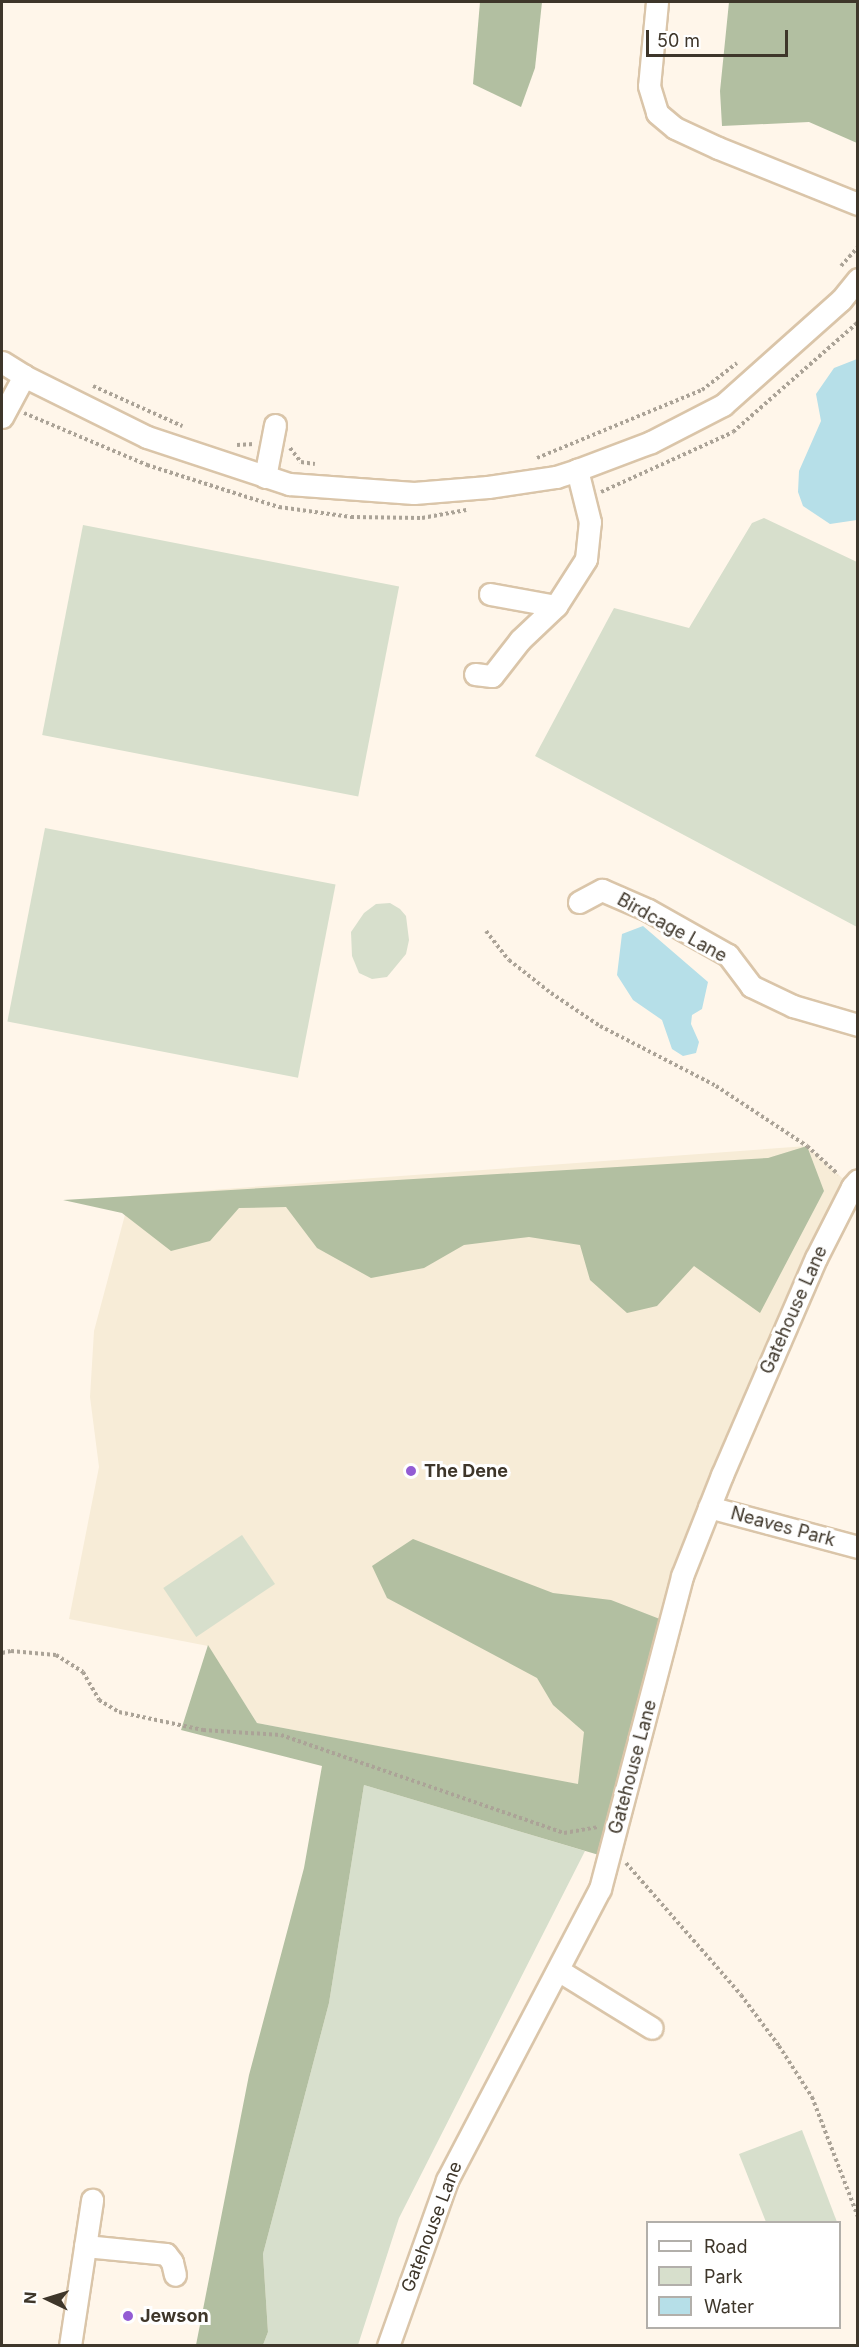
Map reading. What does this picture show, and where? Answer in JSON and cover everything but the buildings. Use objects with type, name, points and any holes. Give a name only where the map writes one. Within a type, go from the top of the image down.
[{"type":"street","points":[[657,2],[649,86],[657,113],[675,128],[718,148],[858,204]]},
{"type":"street","points":[[2,362],[24,376],[147,437],[290,484],[414,493],[488,487],[556,477],[577,470],[651,442],[723,405],[841,300],[858,279]]},
{"type":"street","points":[[4,412],[24,376]]},
{"type":"street","points":[[265,477],[273,434]]},
{"type":"street","points":[[475,674],[492,676],[520,640],[556,606],[586,559],[591,522],[577,470]]},
{"type":"street","points":[[490,594],[556,606]]},
{"type":"street","name":"Birdcage Lane","points":[[579,902],[602,890],[648,910],[728,955],[751,986],[793,1005],[858,1025]]},
{"type":"street","name":"Gatehouse Lane","points":[[388,2346],[447,2180],[600,1889],[682,1576],[812,1269],[855,1184]]},
{"type":"street","name":"Neaves Park","points":[[709,1508],[858,1548]]},
{"type":"street","points":[[558,1970],[652,2028]]},
{"type":"street","points":[[70,2346],[92,2200]]},
{"type":"street","points":[[85,2246],[166,2254],[172,2262],[175,2275]]},
{"type":"path","points":[[838,269],[858,247]]},
{"type":"path","points":[[585,500],[733,432],[858,322]]},
{"type":"path","points":[[533,459],[702,390],[746,357]]},
{"type":"path","points":[[87,383],[193,430]]},
{"type":"path","points":[[4,412],[147,465],[279,507],[351,517],[422,518],[477,508]]},
{"type":"path","points":[[226,441],[237,445],[273,434],[290,447],[301,462],[319,465]]},
{"type":"path","points":[[486,931],[509,960],[551,993],[600,1026],[716,1086],[807,1146],[855,1184]]},
{"type":"path","points":[[2,1653],[11,1651],[56,1655],[83,1671],[99,1700],[119,1712],[203,1730],[281,1735],[564,1833],[618,1822]]},
{"type":"path","points":[[613,1843],[622,1858],[652,1889],[741,1995],[779,2046],[812,2097],[858,2217]]},
{"type":"shaded area","name":"The Dene","points":[[807,1146],[852,1187],[722,1475],[626,1794],[257,1723],[208,1646],[69,1619],[99,1467],[90,1397],[94,1331],[130,1196]]},
{"type":"green space","points":[[480,2],[542,2],[535,68],[521,107],[473,84]]},
{"type":"green space","points":[[729,2],[857,2],[857,143],[809,122],[722,126],[720,91]]},
{"type":"green space","points":[[764,518],[857,562],[857,927],[535,756],[614,608],[689,628],[752,523]]},
{"type":"green space","points":[[83,525],[399,586],[358,797],[42,735]]},
{"type":"green space","points":[[45,828],[336,884],[298,1078],[7,1021]]},
{"type":"green space","points":[[390,903],[406,916],[409,940],[406,954],[387,977],[372,979],[359,973],[352,956],[351,932],[364,913],[376,904]]},
{"type":"green space","points":[[807,1146],[824,1191],[760,1313],[694,1266],[657,1306],[627,1313],[590,1280],[580,1245],[529,1237],[464,1245],[424,1268],[371,1278],[317,1248],[286,1207],[239,1208],[210,1241],[171,1251],[122,1213],[63,1200],[768,1158]]},
{"type":"green space","points":[[242,1535],[275,1584],[196,1637],[163,1588]]},
{"type":"green space","points":[[413,1539],[553,1593],[611,1600],[670,1623],[609,1858],[364,1785],[329,2003],[263,2254],[268,2332],[263,2345],[196,2345],[249,2075],[304,1868],[322,1766],[181,1730],[208,1645],[257,1723],[578,1784],[584,1732],[553,1705],[537,1678],[387,1598],[372,1566]]},
{"type":"green space","points":[[364,1785],[585,1851],[399,2218],[358,2345],[263,2345],[268,2332],[263,2254],[329,2003]]},
{"type":"green space","points":[[802,2130],[837,2221],[766,2221],[739,2154]]},
{"type":"water","points":[[857,359],[857,520],[830,524],[803,506],[798,492],[799,471],[821,421],[816,394],[834,368]]},
{"type":"water","points":[[643,926],[708,982],[702,1009],[692,1015],[691,1024],[699,1042],[696,1053],[683,1056],[672,1049],[662,1020],[633,1000],[617,975],[622,934]]},
{"type":"place","name":"The Dene","points":[[411,1471]]},
{"type":"place","name":"Jewson","points":[[128,2316]]}]
